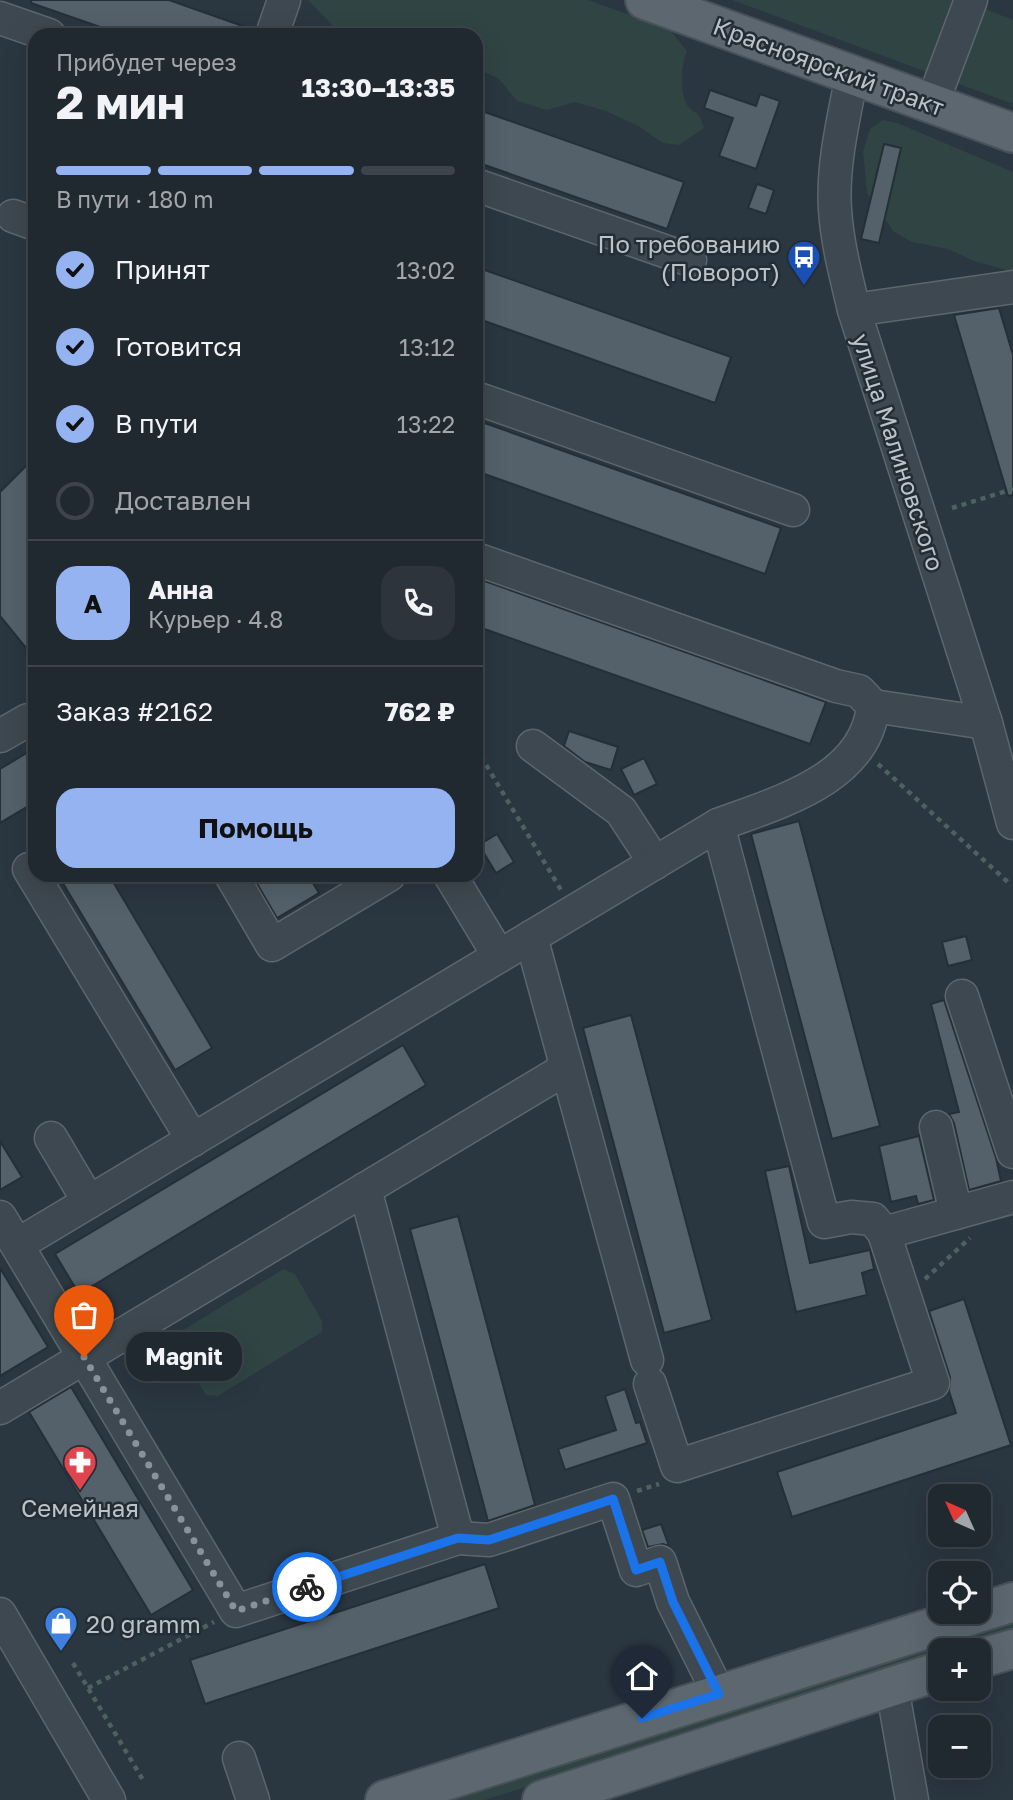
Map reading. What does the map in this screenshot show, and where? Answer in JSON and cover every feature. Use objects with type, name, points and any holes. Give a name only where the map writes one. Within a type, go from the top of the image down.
[{"type":"main road","name":"Красноярский тракт","points":[[645,0],[1013,133]]},
{"type":"main road","points":[[385,1800],[1013,1602]]},
{"type":"main road","points":[[991,1656],[1013,1648]]},
{"type":"main road","points":[[542,1800],[928,1675]]},
{"type":"street","points":[[274,28],[284,0]]},
{"type":"street","points":[[932,104],[971,0]]},
{"type":"street","points":[[0,18],[29,28]]},
{"type":"street","name":"улица Малиновского","points":[[852,75],[839,138],[834,206],[841,256],[854,310],[986,723],[1013,822]]},
{"type":"street","points":[[483,187],[690,260]]},
{"type":"street","points":[[854,310],[1013,288]]},
{"type":"street","points":[[483,400],[793,510]]},
{"type":"street","points":[[483,561],[835,686],[859,691],[873,706],[986,723]]},
{"type":"street","points":[[17,1245],[718,825],[795,796],[834,772],[858,747],[872,722],[873,706]]},
{"type":"street","points":[[0,736],[28,720]]},
{"type":"street","points":[[533,747],[621,811],[654,863]]},
{"type":"street","points":[[531,937],[677,1466],[933,1383],[884,1233],[873,1219],[851,1217],[824,1222],[718,825]]},
{"type":"street","points":[[37,882],[193,1140]]},
{"type":"street","points":[[235,882],[272,945],[377,882]]},
{"type":"street","points":[[454,882],[499,956]]},
{"type":"street","points":[[961,996],[1013,1152]]},
{"type":"street","points":[[0,1408],[567,1068]]},
{"type":"street","points":[[936,1127],[965,1224]]},
{"type":"street","points":[[51,1138],[89,1202]]},
{"type":"street","points":[[365,1189],[458,1538]]},
{"type":"street","points":[[884,1233],[965,1224],[1013,1197]]},
{"type":"street","points":[[0,1216],[236,1611],[458,1538],[489,1540],[613,1499],[636,1570],[660,1562],[673,1602],[719,1694]]},
{"type":"street","points":[[0,1614],[109,1800]]},
{"type":"street","points":[[892,1686],[912,1800]]},
{"type":"street","points":[[239,1758],[253,1800]]},
{"type":"path","points":[[952,508],[1013,489]]},
{"type":"path","points":[[858,747],[1010,884]]},
{"type":"path","points":[[483,760],[574,912]]},
{"type":"path","points":[[919,1285],[965,1224]]},
{"type":"path","points":[[613,1499],[669,1481]]},
{"type":"path","points":[[88,1688],[236,1611]]},
{"type":"path","points":[[73,1663],[143,1780]]},
{"type":"green space","points":[[308,0],[588,0],[669,29],[687,51],[682,70],[683,94],[688,106],[699,115],[704,128],[679,145],[663,143],[638,126],[606,111],[575,102],[547,110],[517,101],[499,79],[483,71],[483,28],[333,28]]},
{"type":"green space","points":[[732,0],[963,0],[1013,20],[1013,104]]},
{"type":"green space","points":[[883,120],[900,124],[1013,172],[1013,272],[974,261],[948,249],[912,242],[894,232],[867,193],[863,152],[870,129]]},
{"type":"green space","points":[[284,1269],[295,1274],[322,1321],[322,1332],[218,1396],[206,1395],[175,1345],[174,1337]]},
{"type":"green space","points":[[1013,1619],[1013,1632],[991,1639],[953,1638]]},
{"type":"green space","points":[[928,1646],[928,1659],[485,1800],[445,1800]]},
{"type":"building","points":[[31,0],[169,0],[248,28],[103,28],[31,3]]},
{"type":"building","points":[[710,90],[756,106],[760,94],[780,101],[756,169],[719,156],[733,118],[704,108]]},
{"type":"building","points":[[483,111],[684,182],[667,229],[483,164]]},
{"type":"building","points":[[884,144],[901,148],[879,243],[861,239]]},
{"type":"building","points":[[757,184],[774,190],[766,214],[748,208]]},
{"type":"building","points":[[483,269],[731,357],[715,403],[483,320]]},
{"type":"building","points":[[999,308],[1013,355],[1013,495],[1008,496],[954,315]]},
{"type":"building","points":[[483,422],[781,528],[765,574],[483,473]]},
{"type":"building","points":[[28,464],[28,650],[0,616],[0,492]]},
{"type":"building","points":[[483,580],[826,702],[810,744],[483,628]]},
{"type":"building","points":[[569,731],[618,747],[611,770],[585,762],[564,746]]},
{"type":"building","points":[[28,752],[28,806],[0,823],[0,769]]},
{"type":"building","points":[[644,758],[657,784],[634,795],[621,769]]},
{"type":"building","points":[[799,821],[880,1126],[832,1139],[751,834]]},
{"type":"building","points":[[497,834],[514,862],[496,873],[483,852],[483,843]]},
{"type":"building","points":[[62,882],[113,882],[212,1048],[175,1070]]},
{"type":"building","points":[[256,882],[312,882],[319,893],[277,918]]},
{"type":"building","points":[[966,936],[972,960],[948,966],[942,942]]},
{"type":"building","points":[[944,1000],[996,1158],[1001,1181],[969,1190],[954,1123],[949,1114],[959,1112],[931,1004]]},
{"type":"building","points":[[631,1015],[712,1320],[664,1333],[583,1028]]},
{"type":"building","points":[[403,1045],[426,1085],[79,1294],[55,1254]]},
{"type":"building","points":[[919,1136],[934,1200],[918,1204],[916,1196],[891,1202],[879,1146]]},
{"type":"building","points":[[0,1141],[22,1177],[0,1190]]},
{"type":"building","points":[[789,1166],[810,1263],[870,1250],[874,1269],[862,1273],[867,1295],[796,1312],[765,1171]]},
{"type":"building","points":[[458,1216],[535,1505],[488,1521],[410,1229]]},
{"type":"building","points":[[0,1268],[48,1347],[0,1376]]},
{"type":"building","points":[[964,1299],[1011,1445],[792,1517],[777,1472],[956,1413],[949,1391],[950,1377],[929,1311]]},
{"type":"building","points":[[71,1387],[193,1590],[151,1615],[29,1412]]},
{"type":"building","points":[[625,1389],[636,1423],[640,1422],[647,1443],[565,1470],[558,1449],[616,1430],[605,1396]]},
{"type":"building","points":[[661,1524],[669,1546],[663,1544],[648,1547],[642,1530]]},
{"type":"building","points":[[485,1564],[499,1608],[205,1704],[190,1660]]},
{"type":"way so far","points":[[84,1357],[236,1611],[307,1587]]},
{"type":"place","name":"По требованию (Поворот)","points":[[804,287]]},
{"type":"place","name":"Magnit","points":[[84,1357]]},
{"type":"place","name":"Семейная","points":[[80,1492]]},
{"type":"place","name":"20 gramm","points":[[61,1653]]},
{"type":"route","points":[[307,1587],[458,1538],[489,1540],[613,1499],[636,1570],[660,1562],[673,1602],[719,1694],[642,1718]]}]
